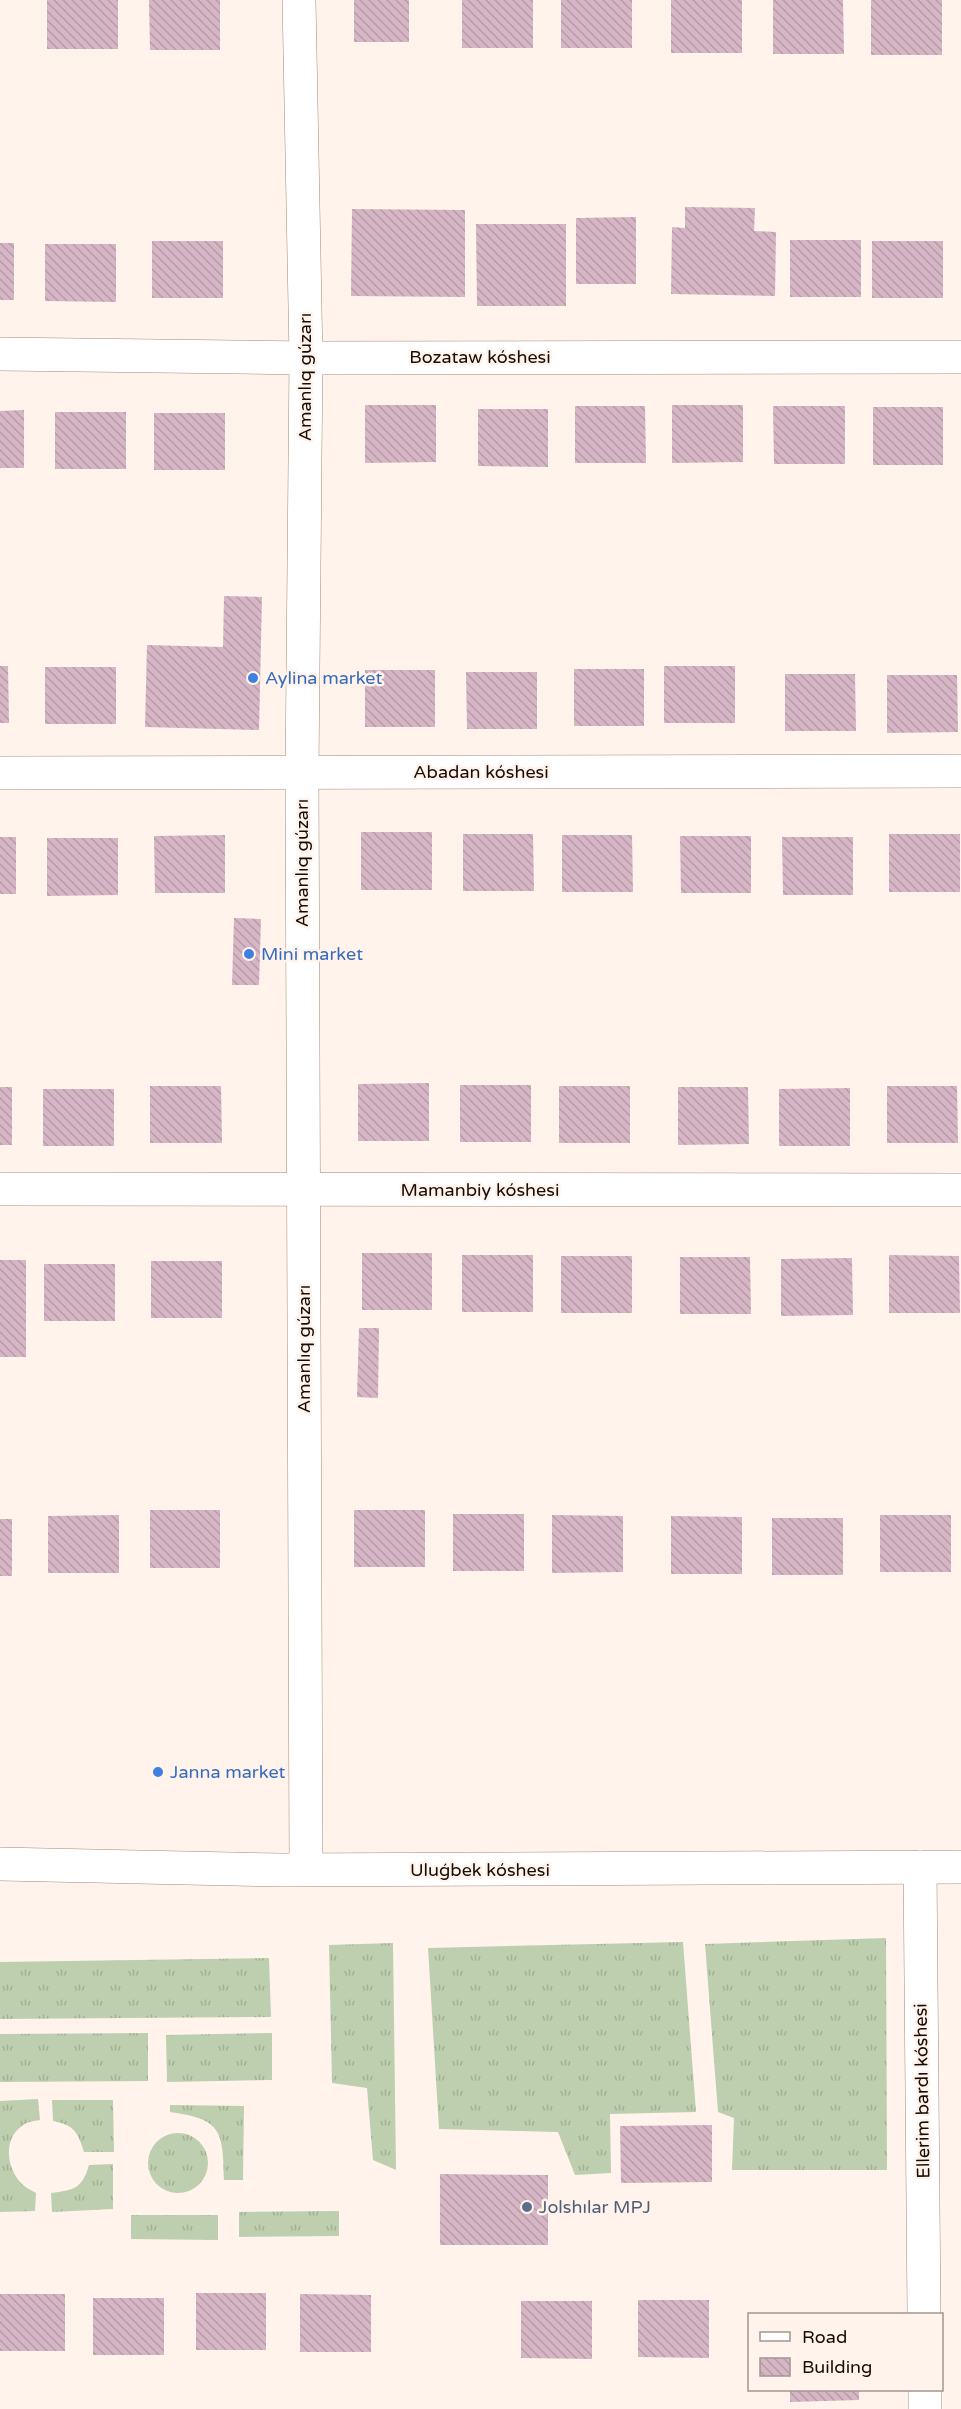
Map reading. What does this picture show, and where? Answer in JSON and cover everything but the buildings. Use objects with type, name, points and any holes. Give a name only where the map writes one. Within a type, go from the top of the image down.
[{"type":"street","name":"Amanlıq gúzarı","points":[[299,0],[306,358],[302,772],[306,1870]]},
{"type":"street","name":"Bozataw kóshesi","points":[[0,354],[306,358],[961,357]]},
{"type":"street","name":"Abadan kóshesi","points":[[0,772],[961,771]]},
{"type":"street","name":"Mamanbiy kóshesi","points":[[0,1189],[961,1190]]},
{"type":"street","name":"Uluǵbek kóshesi","points":[[0,1864],[306,1870],[961,1867]]},
{"type":"street","name":"Ellerim bardı kóshesi","points":[[920,1867],[924,2313]]},
{"type":"street","points":[[925,2391],[925,2409]]},
{"type":"green space","points":[[886,1938],[887,2170],[732,2170],[734,2118],[718,2112],[705,1944]]},
{"type":"green space","points":[[683,1942],[696,2112],[610,2114],[611,2173],[575,2175],[558,2132],[439,2129],[428,1948]]},
{"type":"green space","points":[[393,1943],[396,2170],[373,2160],[367,2088],[332,2083],[329,1945]]},
{"type":"green space","points":[[269,1958],[271,2017],[0,2019],[0,1962]]},
{"type":"green space","points":[[148,2033],[148,2081],[0,2082],[0,2034]]},
{"type":"green space","points":[[272,2033],[272,2080],[167,2082],[166,2035]]},
{"type":"green space","points":[[38,2099],[40,2120],[26,2124],[16,2132],[9,2147],[13,2172],[23,2185],[36,2193],[35,2211],[0,2212],[0,2101]]},
{"type":"green space","points":[[52,2100],[113,2100],[114,2152],[84,2152],[74,2130],[53,2121]]},
{"type":"green space","points":[[170,2105],[244,2106],[243,2180],[224,2180],[222,2150],[216,2130],[200,2119],[170,2112]]},
{"type":"green space","points":[[178,2133],[199,2142],[208,2163],[199,2184],[178,2193],[157,2184],[148,2163],[157,2142]]},
{"type":"green space","points":[[113,2164],[113,2209],[52,2212],[51,2193],[76,2187],[83,2179],[89,2165]]},
{"type":"green space","points":[[339,2211],[339,2236],[239,2237],[239,2212]]},
{"type":"green space","points":[[131,2215],[218,2215],[218,2240],[131,2239]]},
{"type":"place","name":"Aylina market","points":[[253,678]]},
{"type":"place","name":"Mini market","points":[[249,954]]},
{"type":"place","name":"Janna market","points":[[158,1772]]},
{"type":"place","name":"Jolshılar MPJ","points":[[527,2207]]}]
